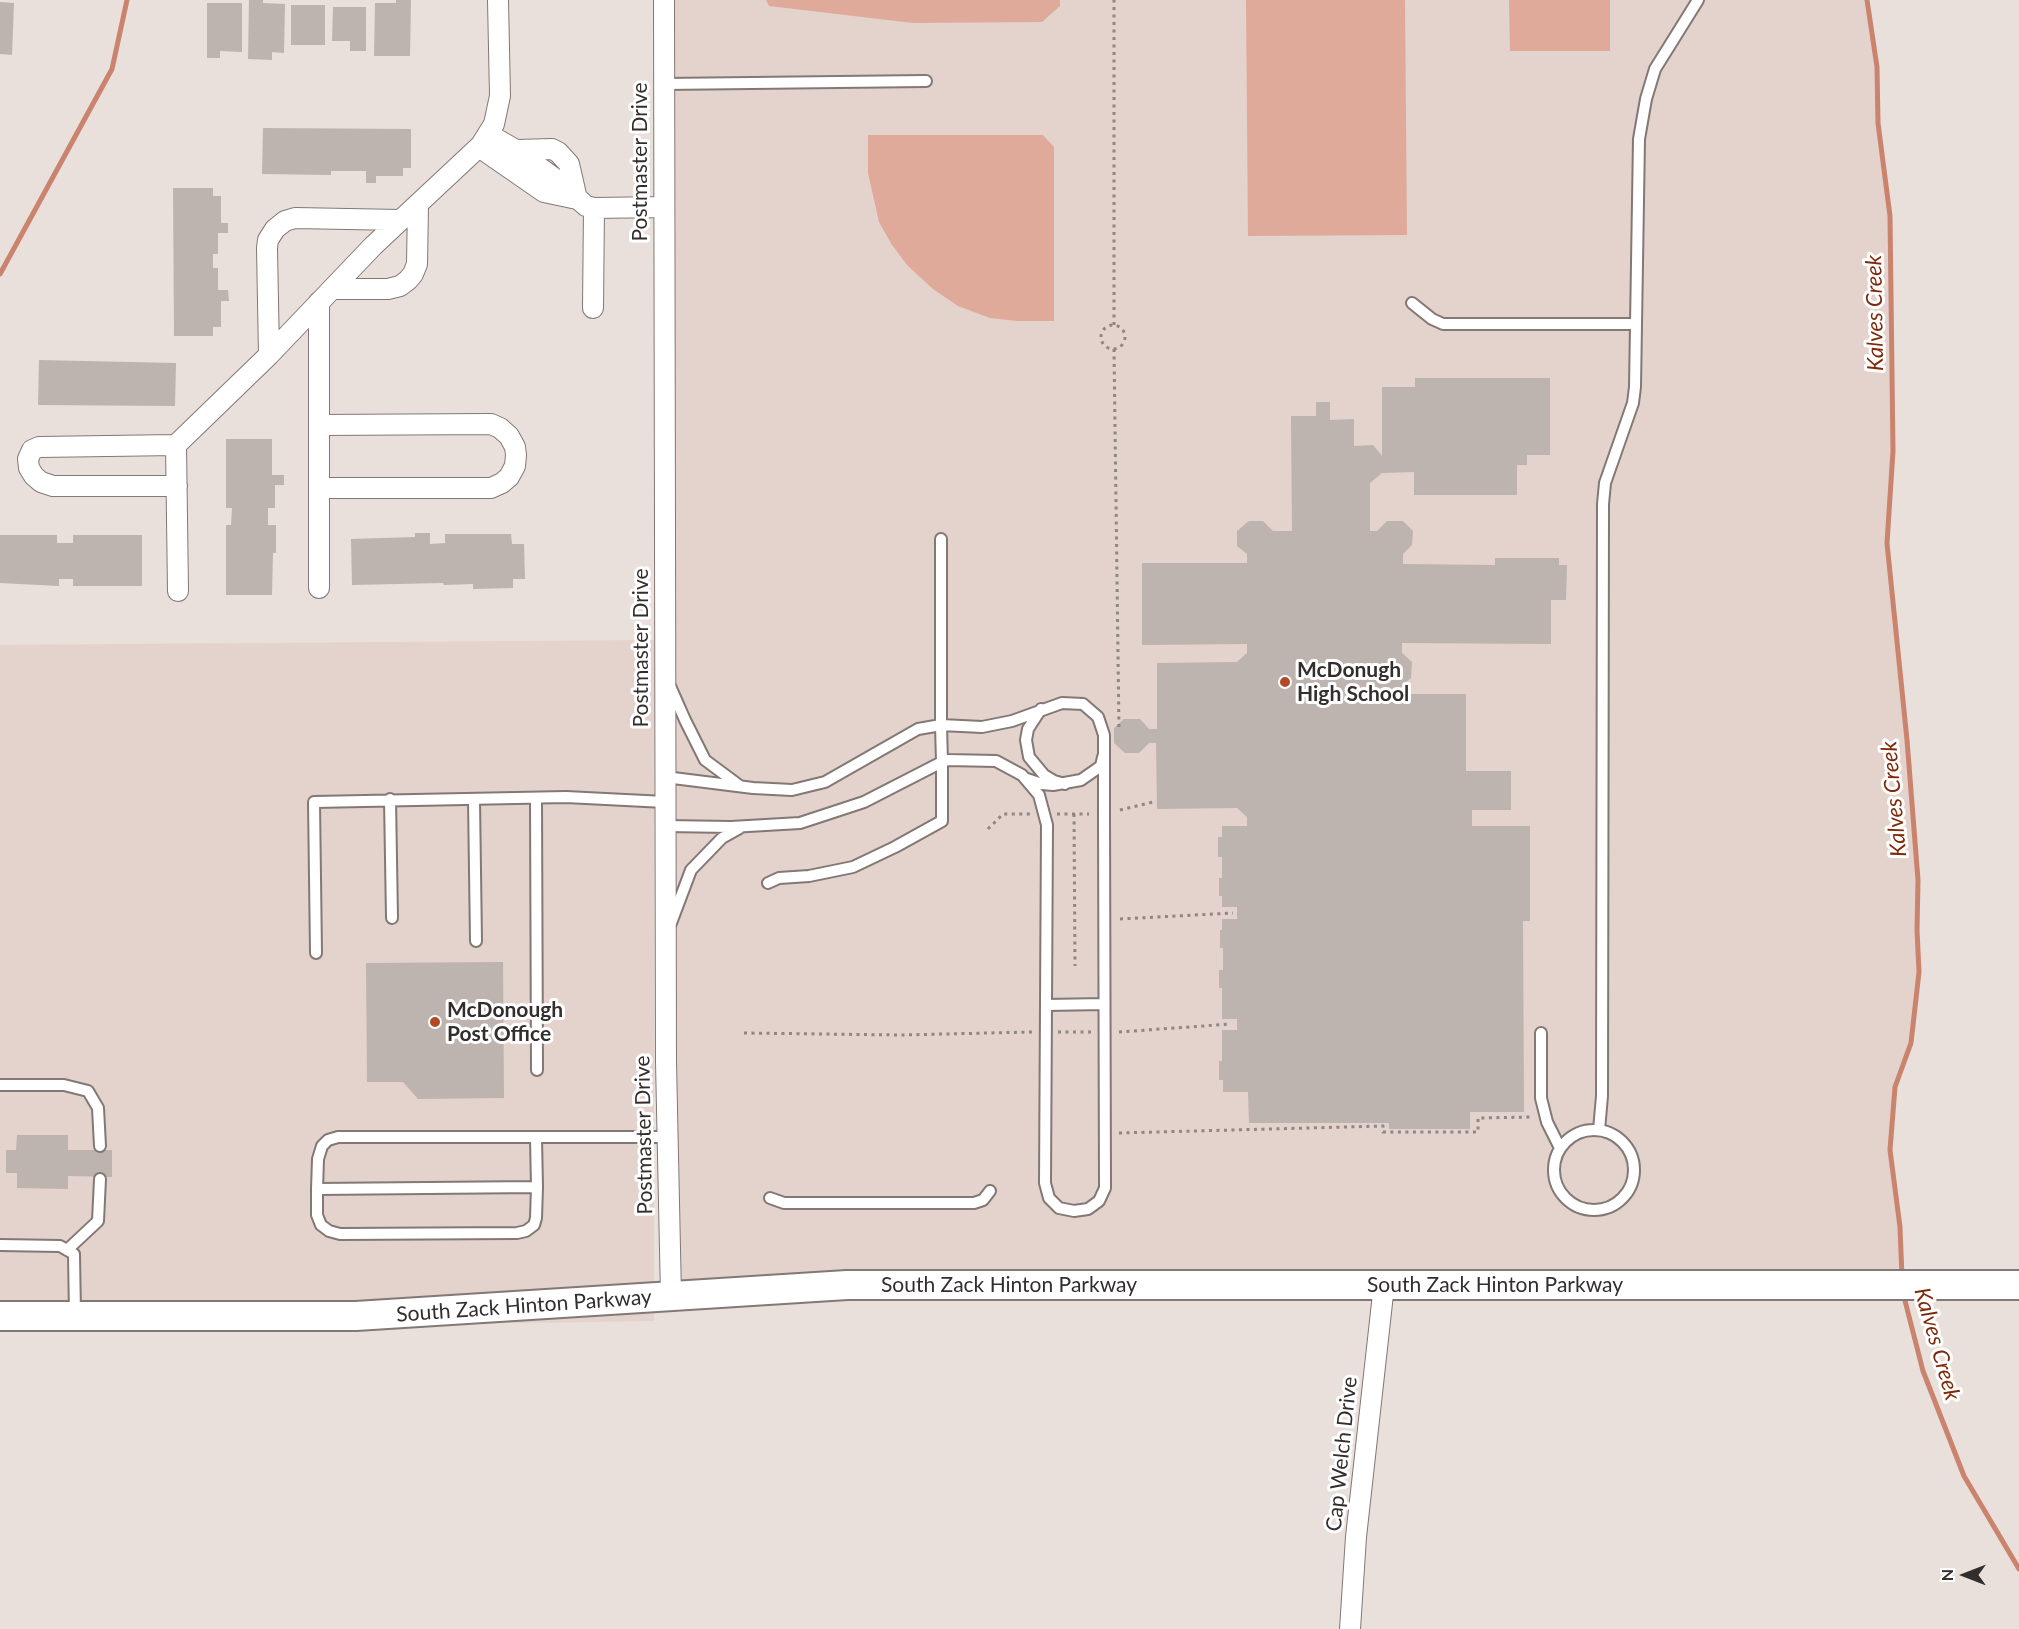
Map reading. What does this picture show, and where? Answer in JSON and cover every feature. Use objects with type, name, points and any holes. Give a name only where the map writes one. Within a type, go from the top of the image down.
[{"type":"main road","name":"South Zack Hinton Parkway","points":[[0,1316],[356,1316],[847,1285],[2019,1285]]},
{"type":"street","points":[[177,486],[53,486],[41,482],[34,476],[29,468],[28,459],[32,450],[39,447],[176,445],[400,220],[484,141],[494,124],[500,96],[498,0]]},
{"type":"street","name":"Postmaster Drive","points":[[664,0],[665,938],[671,1296]]},
{"type":"street","points":[[484,141],[516,150],[585,204],[593,308]]},
{"type":"street","points":[[484,141],[544,192],[585,204],[664,207]]},
{"type":"street","points":[[326,296],[388,289],[406,282],[413,274],[417,264],[418,205]]},
{"type":"street","points":[[269,354],[267,248],[268,240],[275,229],[285,221],[295,218],[400,220]]},
{"type":"street","points":[[319,588],[319,424],[326,296]]},
{"type":"street","points":[[319,424],[487,424],[498,427],[507,434],[513,443],[516,455],[515,465],[509,477],[491,488],[320,488]]},
{"type":"street","points":[[176,445],[178,591]]},
{"type":"street","name":"Cap Welch Drive","points":[[1350,1629],[1356,1537],[1384,1285]]},
{"type":"lane","points":[[1599,1130],[1602,1096],[1603,504],[1609,467],[1633,403],[1639,139],[1646,99],[1655,69],[1698,0]]},
{"type":"lane","points":[[664,84],[926,81]]},
{"type":"lane","points":[[1412,303],[1432,319],[1443,324],[1636,324]]},
{"type":"lane","points":[[768,883],[779,878],[809,876],[853,867],[871,860],[942,821],[941,539]]},
{"type":"lane","points":[[665,674],[705,760],[740,787]]},
{"type":"lane","points":[[665,777],[740,787],[792,790],[825,782],[918,729],[941,725],[982,727],[1012,721],[1041,709],[1062,703],[1083,704],[1098,717],[1104,735],[1105,1188],[1099,1201],[1088,1209],[1074,1211],[1059,1208],[1049,1198],[1045,1183],[1047,825],[1026,740],[1028,729],[1041,709]]},
{"type":"lane","points":[[665,826],[801,823],[864,802],[947,760],[996,761],[1035,782],[1065,784],[1081,780],[1091,774],[1101,766],[1104,754]]},
{"type":"lane","points":[[1029,757],[1044,775],[1053,781],[1065,784]]},
{"type":"lane","points":[[1024,777],[1039,795]]},
{"type":"lane","points":[[536,798],[537,1070]]},
{"type":"lane","points":[[316,953],[314,802],[566,798],[665,802]]},
{"type":"lane","points":[[390,799],[392,918]]},
{"type":"lane","points":[[474,800],[476,941]]},
{"type":"lane","points":[[665,938],[691,870],[722,838],[744,826]]},
{"type":"lane","points":[[1046,1005],[1104,1004]]},
{"type":"lane","points":[[1541,1033],[1541,1098],[1545,1117],[1560,1148]]},
{"type":"lane","points":[[0,1085],[64,1085],[88,1091],[98,1108],[100,1146]]},
{"type":"lane","points":[[1599,1130],[1611,1134],[1629,1151],[1633,1163],[1633,1176],[1629,1188],[1622,1198],[1611,1205],[1599,1209],[1585,1209],[1577,1206],[1565,1197],[1554,1178],[1554,1162],[1560,1148],[1577,1134],[1599,1130]]},
{"type":"lane","points":[[536,1138],[536,1218],[534,1225],[526,1231],[517,1233],[340,1234],[329,1231],[321,1225],[317,1215],[318,1159],[322,1146],[328,1140],[338,1137],[667,1137]]},
{"type":"lane","points":[[67,1250],[98,1221],[100,1179]]},
{"type":"lane","points":[[317,1189],[537,1187]]},
{"type":"lane","points":[[770,1198],[784,1203],[974,1203],[983,1200],[990,1191]]},
{"type":"lane","points":[[0,1245],[60,1246],[74,1254],[75,1316]]},
{"type":"path","points":[[1114,0],[1114,325]]},
{"type":"path","points":[[1114,325],[1121,328],[1125,338],[1120,347],[1112,349],[1104,344],[1101,336],[1104,329],[1114,325]]},
{"type":"path","points":[[1120,810],[1153,802]]},
{"type":"path","points":[[988,829],[1004,814],[1030,814]]},
{"type":"path","points":[[1056,814],[1091,814]]},
{"type":"path","points":[[1074,814],[1075,966]]},
{"type":"path","points":[[1120,919],[1233,913]]},
{"type":"path","points":[[1115,1032],[1231,1024]]},
{"type":"path","points":[[744,1033],[900,1035],[1035,1032]]},
{"type":"path","points":[[1056,1032],[1092,1032]]},
{"type":"path","points":[[1119,1133],[1383,1126],[1383,1132],[1478,1132],[1478,1118],[1545,1117]]},
{"type":"shaded area","name":"McDonugh High School","points":[[666,0],[1867,0],[1877,67],[1878,123],[1890,216],[1893,451],[1887,543],[1907,740],[1918,880],[1919,972],[1911,1043],[1895,1087],[1890,1150],[1900,1227],[1898,1284],[671,1296]]},
{"type":"shaded area","points":[[766,0],[1060,0],[1060,6],[1042,22],[913,23],[769,6]]},
{"type":"shaded area","points":[[1246,0],[1405,0],[1407,235],[1248,236]]},
{"type":"shaded area","points":[[1509,0],[1610,0],[1610,51],[1510,51]]},
{"type":"shaded area","points":[[868,135],[1043,135],[1054,147],[1054,321],[990,318],[958,306],[933,289],[908,266],[892,245],[879,222],[868,173]]},
{"type":"shaded area","points":[[654,640],[654,1321],[0,1331],[0,645]]},
{"type":"building","points":[[249,0],[285,4],[284,53],[272,52],[272,60],[248,59]]},
{"type":"building","points":[[396,0],[411,0],[410,56],[374,56],[375,3],[396,3]]},
{"type":"building","points":[[0,2],[14,3],[12,55],[0,54]]},
{"type":"building","points":[[207,3],[242,3],[242,52],[220,51],[220,58],[207,58]]},
{"type":"building","points":[[291,5],[325,5],[325,45],[291,45]]},
{"type":"building","points":[[333,7],[366,7],[366,51],[350,51],[350,41],[332,41]]},
{"type":"building","points":[[263,128],[411,129],[411,168],[403,168],[403,176],[376,176],[376,183],[366,183],[366,171],[331,171],[331,175],[262,174]]},
{"type":"building","points":[[173,188],[213,188],[213,196],[221,196],[221,223],[228,223],[228,233],[218,233],[218,254],[213,254],[213,268],[218,268],[218,290],[228,290],[229,301],[221,301],[221,327],[213,327],[213,336],[174,336]]},
{"type":"building","points":[[39,360],[176,363],[175,406],[38,405]]},
{"type":"building","points":[[1415,378],[1550,378],[1550,455],[1527,455],[1527,465],[1517,465],[1517,495],[1414,495],[1414,472],[1382,473],[1370,483],[1370,531],[1377,531],[1387,521],[1403,521],[1413,531],[1412,545],[1403,554],[1403,564],[1495,565],[1495,558],[1559,558],[1559,565],[1567,565],[1566,600],[1551,600],[1551,644],[1402,643],[1402,653],[1412,662],[1411,678],[1402,685],[1402,694],[1466,694],[1466,771],[1511,771],[1511,810],[1472,810],[1472,826],[1530,826],[1530,921],[1523,921],[1524,1112],[1470,1112],[1470,1129],[1389,1129],[1389,1123],[1249,1123],[1248,1092],[1223,1092],[1223,1080],[1219,1080],[1219,1061],[1222,1061],[1222,1030],[1237,1030],[1237,1019],[1222,1019],[1222,988],[1219,988],[1219,970],[1223,970],[1223,948],[1220,948],[1220,930],[1222,930],[1222,919],[1237,919],[1237,907],[1222,907],[1222,896],[1219,896],[1222,857],[1218,857],[1218,837],[1222,837],[1222,826],[1247,826],[1247,817],[1237,808],[1157,809],[1156,743],[1149,743],[1139,753],[1125,753],[1114,743],[1114,728],[1124,719],[1140,719],[1149,729],[1157,729],[1157,663],[1237,662],[1247,653],[1247,644],[1142,645],[1142,563],[1247,563],[1247,554],[1237,546],[1237,531],[1249,521],[1263,521],[1273,531],[1292,531],[1291,416],[1316,416],[1316,402],[1330,402],[1330,420],[1354,419],[1354,446],[1373,445],[1382,456],[1382,387],[1415,387]]},
{"type":"building","points":[[226,439],[272,439],[272,475],[284,475],[284,485],[275,485],[275,508],[268,508],[268,525],[276,525],[272,595],[226,595],[226,525],[231,525],[232,508],[226,508]]},
{"type":"building","points":[[415,533],[430,533],[430,544],[445,543],[445,534],[511,534],[512,544],[524,544],[525,579],[513,579],[513,588],[473,589],[473,584],[444,585],[443,583],[352,585],[351,539],[415,537]]},
{"type":"building","points":[[0,535],[57,535],[57,543],[73,543],[73,535],[142,535],[142,586],[73,586],[73,579],[59,579],[59,586],[0,583]]},
{"type":"building","name":"McDonough Post Office","points":[[503,962],[504,1098],[418,1099],[403,1082],[367,1082],[366,963]]},
{"type":"building","points":[[17,1135],[68,1135],[68,1150],[112,1150],[112,1177],[68,1176],[68,1189],[17,1188],[17,1173],[6,1173],[6,1150],[16,1150]]},
{"type":"waterway","points":[[0,274],[112,69],[127,0]]},
{"type":"waterway","name":"Kalves Creek","points":[[1867,0],[1877,67],[1878,123],[1890,216],[1893,451],[1887,543],[1907,740],[1918,880],[1919,972],[1911,1043],[1895,1087],[1890,1150],[1900,1227],[1902,1277]]},
{"type":"waterway","name":"Kalves Creek","points":[[1903,1293],[1923,1371],[1964,1476],[2019,1569]]},
{"type":"place","name":"McDonugh High School","points":[[1285,682]]},
{"type":"place","name":"McDonough Post Office","points":[[435,1022]]}]
